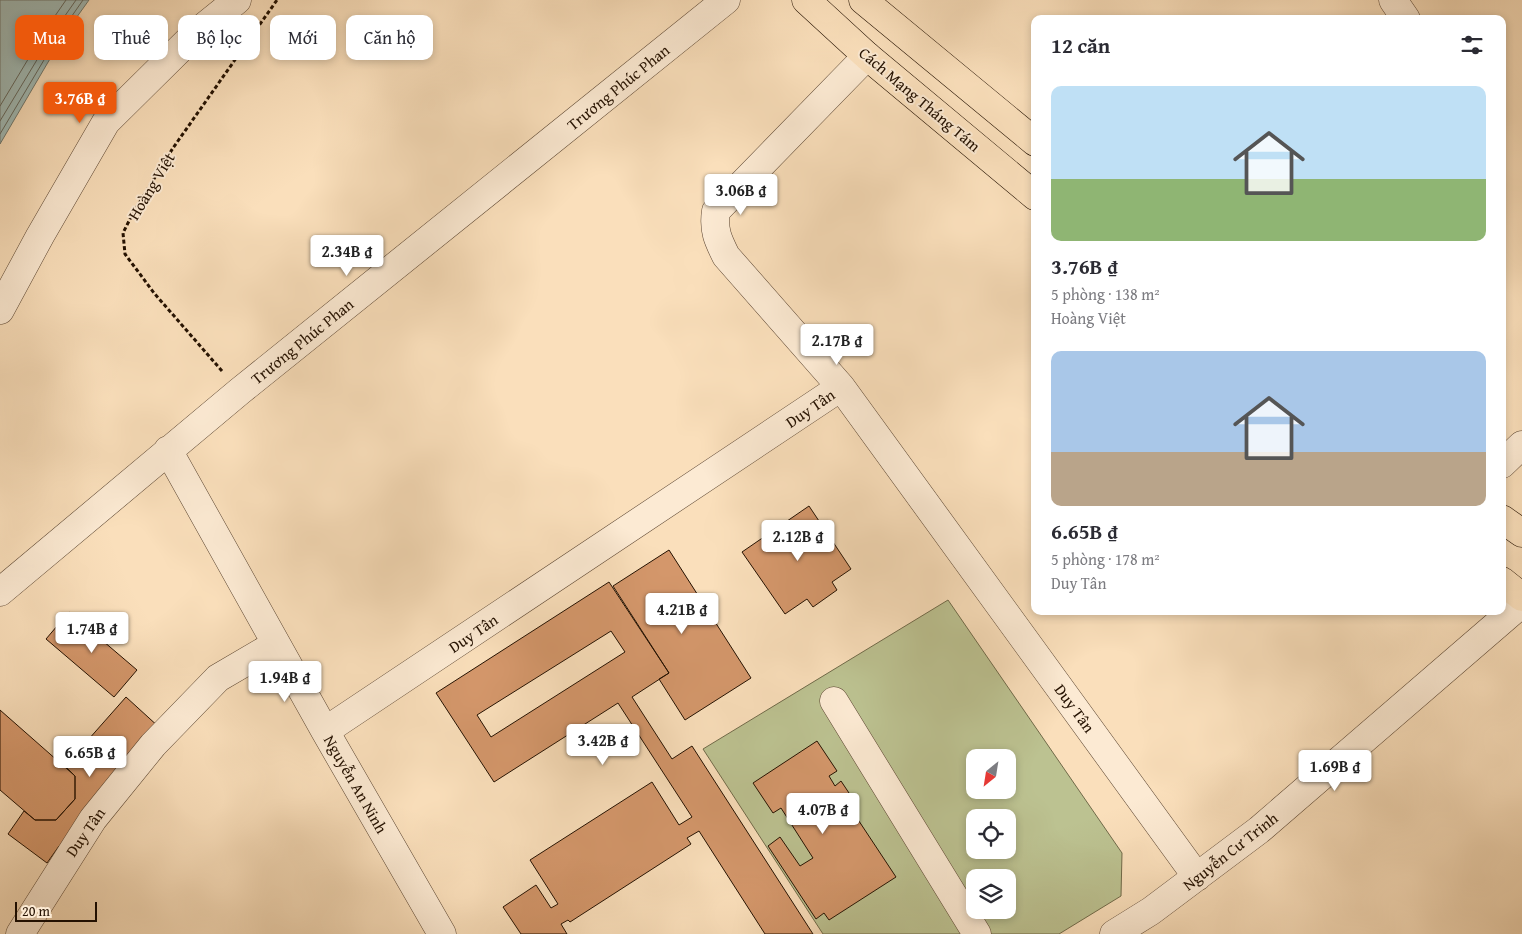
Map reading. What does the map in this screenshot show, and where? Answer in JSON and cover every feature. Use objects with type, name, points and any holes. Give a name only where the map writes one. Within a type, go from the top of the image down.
[{"type":"main road","name":"Cách Mạng Tháng Tám","points":[[806,0],[867,56],[1031,193]]},
{"type":"main road","points":[[864,0],[1031,139]]},
{"type":"main road","points":[[1506,521],[1522,532]]},
{"type":"main road","points":[[1506,584],[1522,597]]},
{"type":"street","points":[[0,310],[40,236],[106,122],[195,34],[237,0]]},
{"type":"street","name":"Trương Phúc Phan","points":[[0,592],[240,391],[726,0]]},
{"type":"street","points":[[1393,0],[1403,15]]},
{"type":"street","points":[[842,387],[726,256],[718,241],[714,224],[716,211],[867,56]]},
{"type":"street","name":"Duy Tân","points":[[325,731],[842,387],[1197,877]]},
{"type":"street","points":[[1506,460],[1522,445]]},
{"type":"street","name":"Nguyễn An Ninh","points":[[168,450],[325,731],[442,934]]},
{"type":"street","name":"Nguyễn Cư Trinh","points":[[1114,934],[1151,911],[1259,830],[1522,603]]},
{"type":"street","name":"Duy Tân","points":[[20,934],[93,818],[153,745],[218,678],[276,644]]},
{"type":"street","points":[[834,701],[977,934]]},
{"type":"path","name":"Hoàng Việt","points":[[240,391],[154,293],[125,254],[123,233],[133,213],[174,148],[277,0]]},
{"type":"green space","points":[[948,600],[1122,853],[1121,896],[1059,934],[823,934],[703,749]]},
{"type":"water","points":[[0,0],[89,0],[78,15],[15,15],[15,60],[49,60],[0,144]]},
{"type":"building","points":[[809,506],[851,569],[832,582],[837,590],[813,607],[807,599],[785,614],[742,552]]},
{"type":"building","points":[[669,550],[751,678],[685,720],[659,679],[669,673],[613,586]]},
{"type":"building","points":[[609,582],[669,673],[632,697],[672,759],[692,746],[813,934],[765,934],[699,831],[687,838],[691,844],[570,922],[568,920],[561,924],[567,934],[521,934],[503,907],[536,885],[551,908],[558,904],[530,860],[652,782],[679,825],[692,817],[618,703],[494,782],[436,693]],"holes":[[[611,631],[625,652],[491,737],[477,715]]]},
{"type":"building","points":[[69,612],[137,670],[114,697],[46,639]]},
{"type":"building","points":[[126,697],[160,728],[61,849],[59,846],[47,863],[8,834],[24,811],[35,820],[56,820],[75,799],[75,776],[65,766]]},
{"type":"building","points":[[0,710],[75,776],[75,799],[56,820],[35,820],[0,790]]},
{"type":"building","points":[[817,741],[837,771],[829,776],[835,786],[841,781],[855,802],[849,806],[896,877],[829,920],[824,913],[816,919],[768,846],[780,837],[800,866],[813,858],[781,808],[773,813],[753,783]]}]
